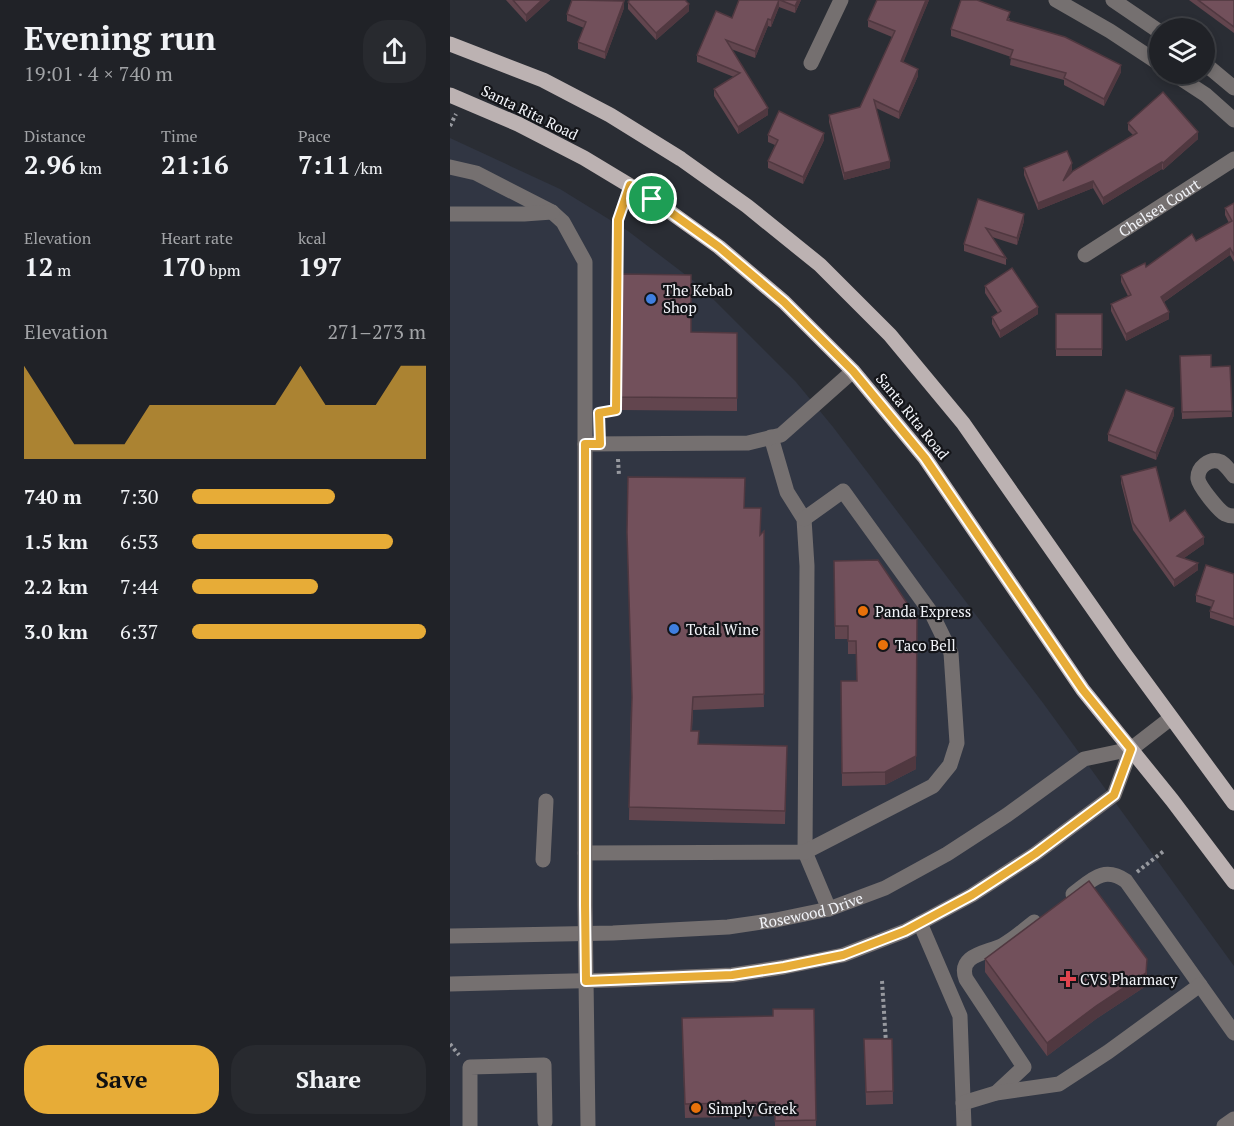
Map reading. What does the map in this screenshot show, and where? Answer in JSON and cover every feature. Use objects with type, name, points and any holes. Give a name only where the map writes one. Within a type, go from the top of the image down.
[{"type":"main road","name":"Santa Rita Road","points":[[450,44],[543,80],[610,116],[681,159],[747,206],[820,265],[890,336],[963,423],[1171,718],[1234,803]]},
{"type":"main road","name":"Santa Rita Road","points":[[450,95],[518,124],[584,158],[652,199],[719,247],[784,302],[853,371],[925,458],[1083,690],[1234,882]]},
{"type":"street","points":[[811,63],[841,0]]},
{"type":"street","points":[[1056,0],[1149,57]]},
{"type":"street","points":[[1113,0],[1149,25]]},
{"type":"street","points":[[1215,72],[1234,88]]},
{"type":"street","points":[[1189,84],[1206,95],[1234,120]]},
{"type":"street","name":"Chelsea Court","points":[[1085,255],[1234,159]]},
{"type":"street","points":[[450,167],[476,172],[552,212],[563,222],[585,262],[593,444],[585,853],[588,1126]]},
{"type":"street","points":[[450,214],[552,212]]},
{"type":"street","points":[[593,444],[748,443],[782,435],[853,371]]},
{"type":"street","points":[[771,437],[787,492],[804,519],[807,566],[805,852],[829,909]]},
{"type":"street","points":[[1234,476],[1224,464],[1216,461],[1204,465],[1198,476],[1200,485],[1221,511],[1234,516]]},
{"type":"street","points":[[585,853],[805,852],[933,786],[950,765],[957,743],[951,653],[932,614],[843,491],[804,519]]},
{"type":"street","name":"Rosewood Drive","points":[[450,936],[728,927],[829,909],[885,888],[947,854],[1007,815],[1083,759],[1131,749],[1171,718]]},
{"type":"street","points":[[450,984],[732,975],[843,955],[905,931],[972,895],[1026,860],[1114,795],[1131,749]]},
{"type":"street","points":[[543,860],[546,801]]},
{"type":"street","points":[[996,1093],[1024,1067],[966,979],[964,974],[966,964],[973,957],[1003,945],[1094,877],[1102,874],[1119,876],[1126,881],[1234,1033]]},
{"type":"street","points":[[920,923],[960,1016],[964,1126]]},
{"type":"street","points":[[963,1102],[996,1093],[1059,1084],[1108,1052],[1200,985]]},
{"type":"street","points":[[471,1126],[470,1067],[544,1065],[545,1122]]},
{"type":"street","points":[[1224,1126],[1234,1119]]},
{"type":"path","points":[[619,476],[619,459],[593,444],[599,413],[616,410],[618,220],[630,185]]},
{"type":"path","points":[[882,981],[886,1046]]},
{"type":"shaded area","points":[[450,138],[560,189],[628,231],[699,285],[796,382],[833,427],[1043,703],[1234,966],[1234,1126],[450,1126]]},
{"type":"building","points":[[513,0],[542,0],[526,15]]},
{"type":"building","points":[[572,0],[624,1],[605,52],[578,42],[586,22],[567,14]]},
{"type":"building","points":[[630,0],[685,0],[689,4],[656,33],[628,2]]},
{"type":"building","points":[[739,0],[779,0],[771,20],[768,19],[755,51],[726,40],[768,108],[738,127],[714,89],[740,73],[697,55],[716,11],[732,18]]},
{"type":"building","points":[[780,0],[798,0],[795,6]]},
{"type":"building","points":[[877,0],[926,0],[901,61],[918,69],[899,112],[874,100],[890,161],[844,173],[829,115],[860,107],[895,31],[868,20]]},
{"type":"building","points":[[961,0],[977,0],[1010,12],[1007,20],[1065,37],[1121,65],[1104,99],[1064,78],[1066,73],[1010,58],[1013,50],[951,29]]},
{"type":"building","points":[[1198,0],[1234,0],[1234,27]]},
{"type":"building","points":[[1163,92],[1198,132],[1163,163],[1103,198],[1093,181],[1038,203],[1024,168],[1067,151],[1072,163],[1063,181],[1073,171],[1137,133],[1128,123]]},
{"type":"building","points":[[779,111],[824,133],[803,177],[768,161],[778,140],[768,135]]},
{"type":"building","points":[[978,199],[1024,214],[1017,238],[986,228],[1006,258],[964,244]]},
{"type":"building","points":[[1234,203],[1234,255],[1230,248],[1161,297],[1169,312],[1126,334],[1111,304],[1131,295],[1121,275],[1145,263],[1146,267],[1192,234],[1196,241],[1232,221],[1225,208]]},
{"type":"building","points":[[1012,268],[1038,307],[1000,331],[992,317],[1001,311],[985,286]]},
{"type":"building","points":[[620,274],[691,275],[691,332],[737,333],[737,398],[619,397]]},
{"type":"building","points":[[1056,314],[1102,314],[1102,349],[1056,349]]},
{"type":"building","points":[[1211,355],[1211,367],[1230,366],[1232,411],[1182,412],[1180,356]]},
{"type":"building","points":[[1126,390],[1174,408],[1156,453],[1108,434]]},
{"type":"building","points":[[1156,467],[1170,521],[1185,510],[1204,537],[1177,556],[1198,563],[1174,580],[1133,523],[1121,476]]},
{"type":"building","points":[[628,477],[745,478],[744,508],[761,508],[760,535],[764,531],[764,694],[693,697],[691,731],[699,731],[698,744],[787,746],[785,811],[629,807],[632,697],[627,532]]},
{"type":"building","points":[[878,560],[917,618],[916,756],[885,772],[842,773],[841,681],[857,681],[856,641],[848,641],[848,626],[835,626],[834,561]]},
{"type":"building","points":[[1206,565],[1234,574],[1234,619],[1210,611],[1214,601],[1196,595]]},
{"type":"building","name":"CVS Pharmacy","points":[[1089,881],[1147,959],[1146,973],[1096,1006],[1047,1043],[985,959]]},
{"type":"building","points":[[773,1009],[814,1009],[816,1120],[775,1121],[775,1102],[685,1104],[682,1018],[773,1016]]},
{"type":"building","points":[[864,1039],[892,1039],[893,1091],[866,1092]]},
{"type":"place","name":"The Kebab Shop","points":[[651,299]]},
{"type":"place","name":"Panda Express","points":[[863,611]]},
{"type":"place","name":"Total Wine","points":[[674,629]]},
{"type":"place","name":"Taco Bell","points":[[883,645]]},
{"type":"place","name":"CVS Pharmacy","points":[[1068,979]]},
{"type":"place","name":"Simply Greek","points":[[696,1108]]},
{"type":"route","points":[[630,185],[652,199],[719,247],[784,302],[853,371],[925,458],[1083,690],[1131,749],[1114,795],[1035,854],[972,895],[905,931],[843,955],[784,967],[732,975],[586,981],[585,444],[600,444],[599,413],[616,410],[618,220],[630,185]]}]
